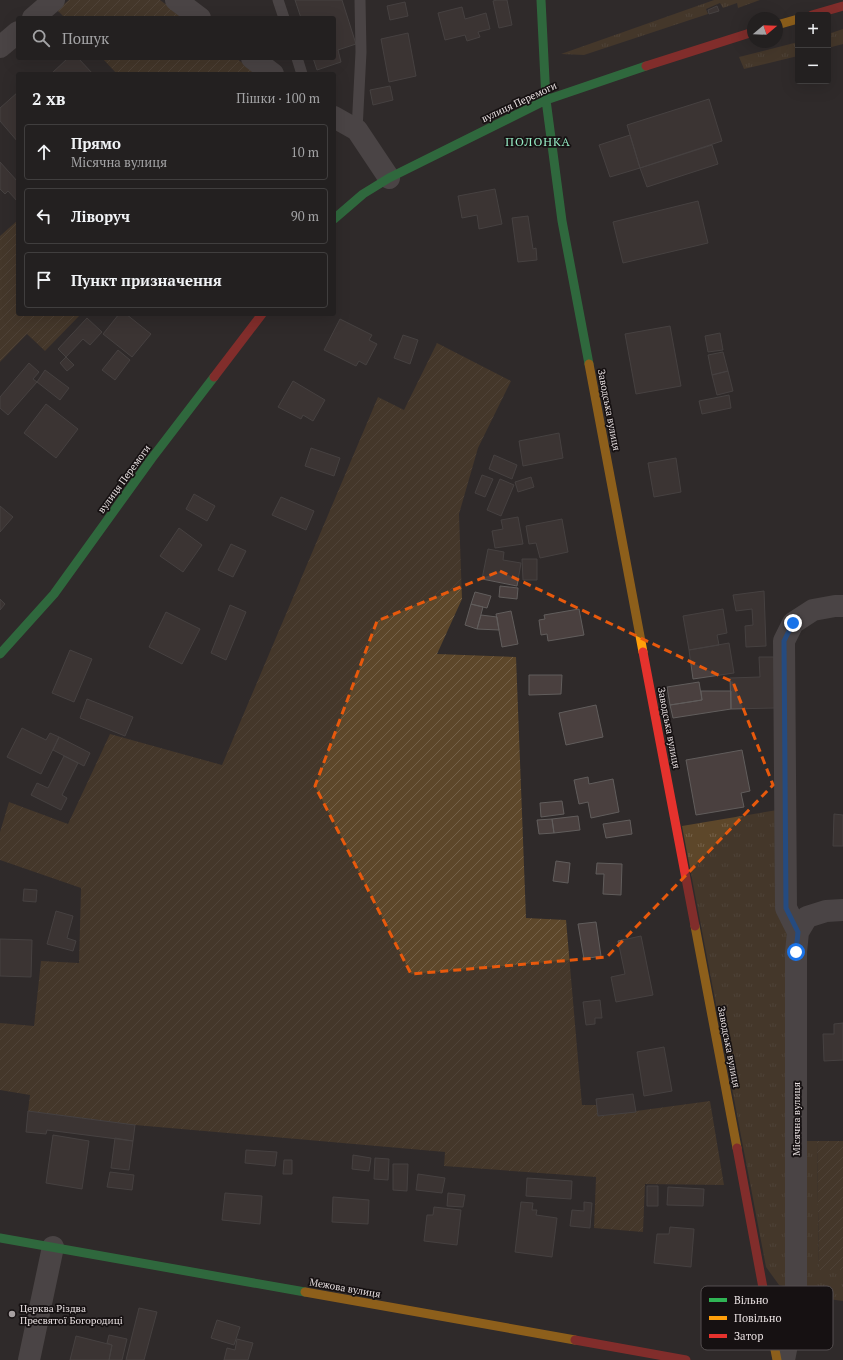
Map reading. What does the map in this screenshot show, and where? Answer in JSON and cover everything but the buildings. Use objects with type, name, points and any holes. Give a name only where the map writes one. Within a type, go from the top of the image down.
[{"type":"street","points":[[35,16],[54,0]]},
{"type":"street","points":[[176,0],[197,16]]},
{"type":"street","name":"Заводська вулиця","points":[[541,0],[546,100],[562,221],[764,1286]]},
{"type":"street","points":[[822,12],[843,6]]},
{"type":"street","points":[[783,23],[795,20]]},
{"type":"street","points":[[0,48],[16,34]]},
{"type":"street","name":"вулиця Перемоги","points":[[336,217],[362,194],[389,178],[546,100],[747,34]]},
{"type":"street","points":[[255,60],[270,72]]},
{"type":"street","points":[[336,117],[357,130],[389,178]]},
{"type":"street","name":"вулиця Перемоги","points":[[0,654],[54,594],[152,458],[260,316]]},
{"type":"street","points":[[843,606],[813,610],[793,623],[784,641],[786,908],[798,932],[808,917],[826,911],[843,910]]},
{"type":"street","name":"Місячна вулиця","points":[[796,1286],[796,952],[798,932]]},
{"type":"street","name":"Межова вулиця","points":[[0,1238],[686,1360]]},
{"type":"street","points":[[30,1360],[53,1247]]},
{"type":"street","name":"Заводська вулиця","points":[[776,1350],[778,1360]]},
{"type":"street","name":"Місячна вулиця","points":[[784,1360],[786,1350]]},
{"type":"lane","points":[[278,0],[283,16]]},
{"type":"lane","points":[[357,130],[361,52],[360,0]]},
{"type":"lane","points":[[298,60],[301,72]]},
{"type":"highlighted area","points":[[500,571],[733,682],[773,785],[607,957],[411,974],[315,786],[377,621]]},
{"type":"green space","points":[[69,0],[160,0],[181,16],[63,16],[57,10]]},
{"type":"green space","points":[[714,0],[760,0],[738,8],[737,3],[723,8],[720,3],[706,9],[708,14],[584,55],[561,54]]},
{"type":"green space","points":[[843,29],[843,44],[831,47],[831,33]]},
{"type":"green space","points":[[795,43],[795,57],[744,69],[739,57],[774,48],[783,48],[783,46]]},
{"type":"green space","points":[[104,60],[239,60],[254,72],[115,72]]},
{"type":"green space","points":[[16,222],[16,316],[79,316],[45,351],[27,334],[0,362],[0,236]]},
{"type":"green space","points":[[437,343],[511,381],[478,448],[459,514],[462,599],[437,654],[516,657],[526,918],[566,920],[582,1105],[597,1105],[599,1116],[710,1101],[724,1185],[645,1184],[643,1232],[594,1228],[596,1177],[444,1166],[445,1152],[135,1125],[28,1111],[30,1095],[0,1090],[0,1023],[34,1026],[41,961],[79,963],[81,888],[0,860],[0,832],[9,802],[68,824],[110,734],[222,765],[378,397],[404,410]]},
{"type":"green space","points":[[777,810],[788,929],[788,1286],[779,1285],[766,1267],[682,826]]},
{"type":"green space","points":[[806,1141],[817,1141],[819,1270],[843,1270],[843,1301],[833,1300],[833,1286],[804,1286]]},
{"type":"green space","points":[[817,1141],[843,1141],[843,1270],[819,1270]]},
{"type":"traffic: fast","points":[[541,0],[546,100],[562,221],[589,364]]},
{"type":"traffic: fast","points":[[336,217],[363,194],[389,178],[546,100],[646,66]]},
{"type":"traffic: fast","points":[[0,654],[54,594],[152,458],[214,377]]},
{"type":"traffic: fast","points":[[0,1238],[305,1292]]},
{"type":"traffic: slow","points":[[783,23],[795,20]]},
{"type":"traffic: slow","points":[[589,364],[643,652]]},
{"type":"traffic: slow","points":[[695,926],[737,1148]]},
{"type":"traffic: slow","points":[[305,1292],[575,1340]]},
{"type":"traffic: slow","points":[[775,1350],[777,1360]]},
{"type":"traffic: jam","points":[[822,12],[843,6]]},
{"type":"traffic: jam","points":[[646,66],[747,34]]},
{"type":"traffic: jam","points":[[214,377],[260,316]]},
{"type":"traffic: jam","points":[[643,652],[695,926]]},
{"type":"traffic: jam","points":[[737,1148],[763,1286]]},
{"type":"traffic: jam","points":[[575,1340],[686,1360]]},
{"type":"place","name":"Церква Різдва Пресвятої Богородиці","points":[[12,1314]]},
{"type":"district","name":"ПОЛОНКА","points":[[538,141]]},
{"type":"route","points":[[793,623],[784,641],[786,908],[798,932],[796,952]]}]
